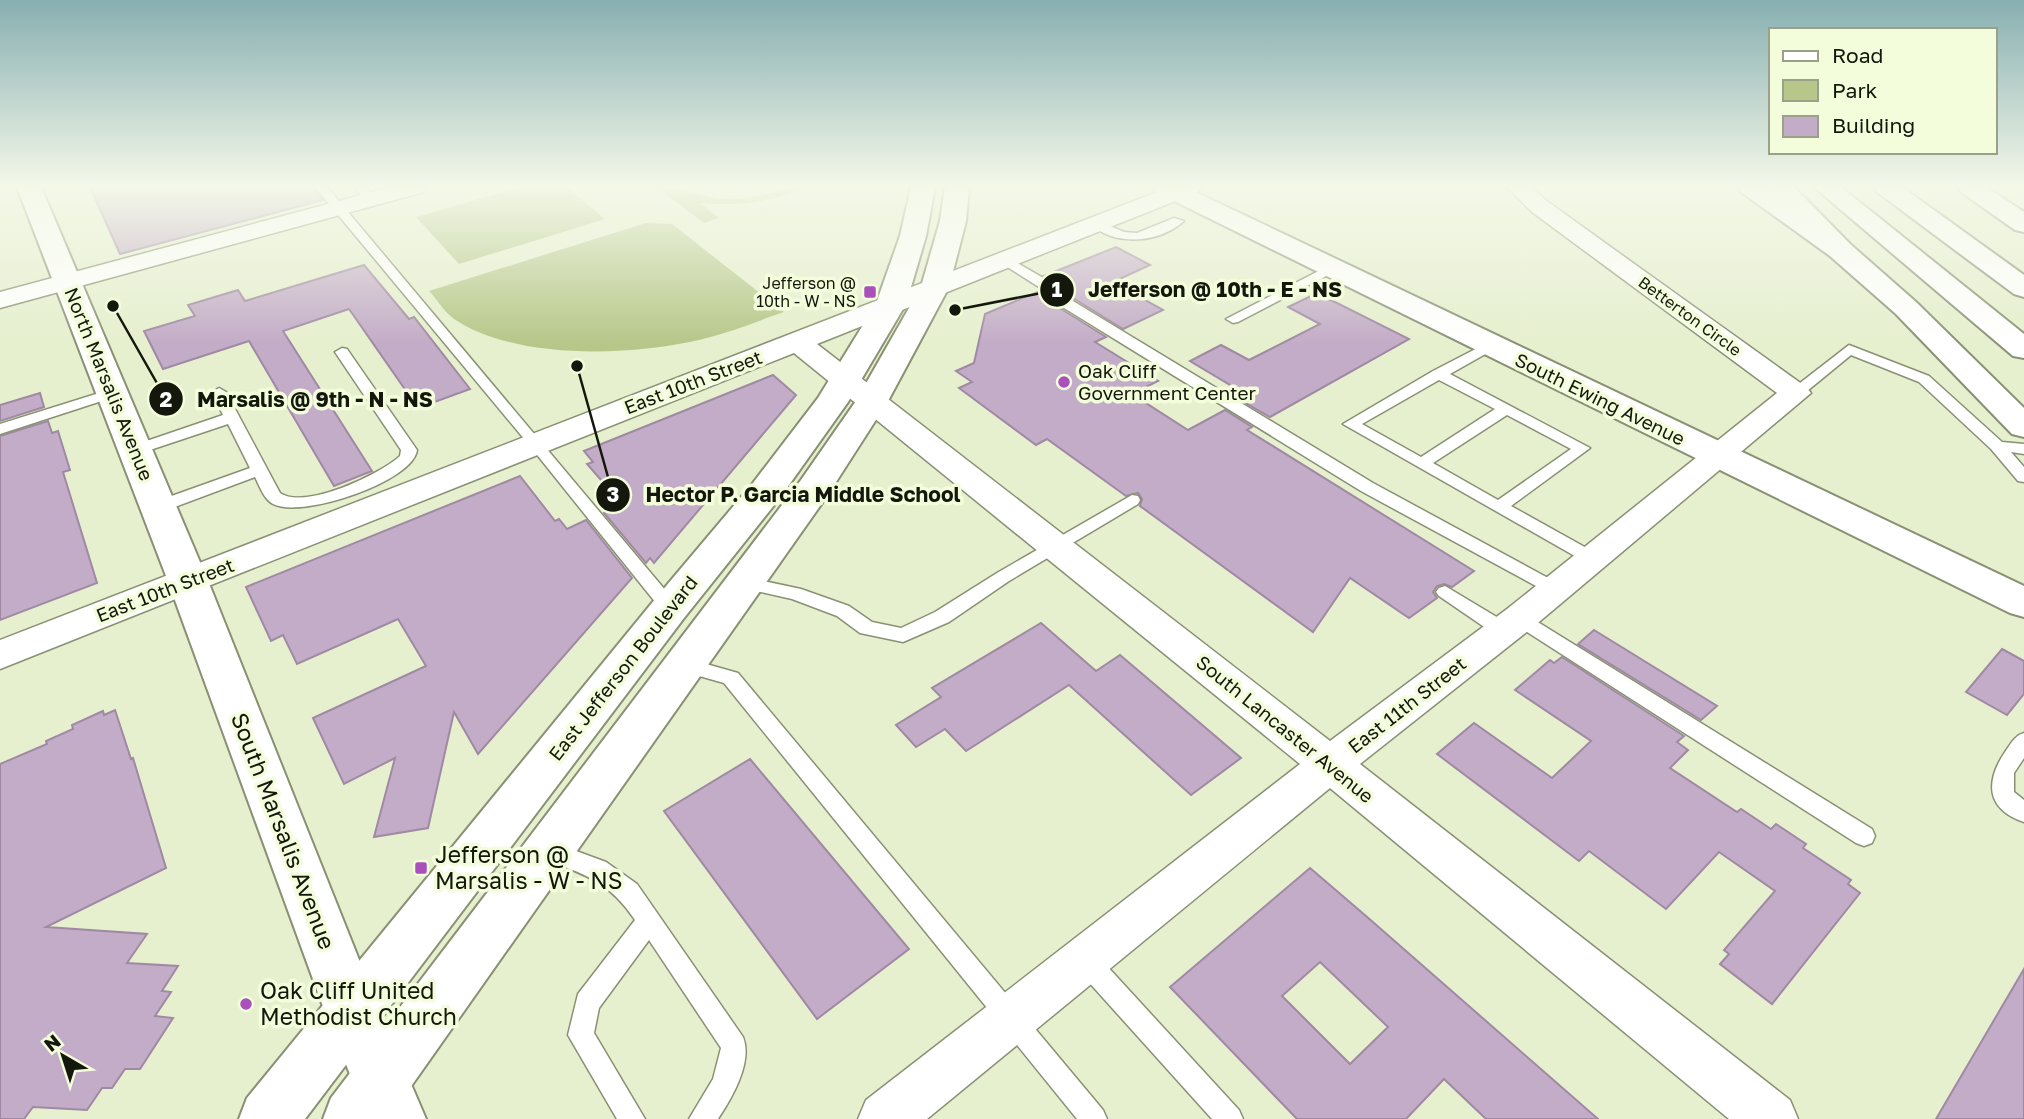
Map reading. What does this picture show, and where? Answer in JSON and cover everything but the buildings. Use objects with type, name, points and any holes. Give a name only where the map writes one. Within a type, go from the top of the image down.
[{"type":"main road","name":"North Marsalis Avenue","points":[[51,239],[188,581]]},
{"type":"main road","name":"East Jefferson Boulevard","points":[[377,1106],[549,852],[814,488],[859,391],[912,239]]},
{"type":"main road","name":"East Jefferson Boulevard","points":[[268,1119],[670,608],[766,492],[859,391],[935,287],[949,239]]},
{"type":"main road","name":"South Ewing Avenue","points":[[1269,239],[2024,603]]},
{"type":"main road","points":[[1825,239],[1840,250]]},
{"type":"main road","points":[[1830,239],[1906,308],[2024,427]]},
{"type":"main road","points":[[1890,239],[2024,349]]},
{"type":"main road","points":[[1957,239],[2024,288]]},
{"type":"main road","name":"South Marsalis Avenue","points":[[188,581],[352,1012],[377,1106]]},
{"type":"street","points":[[0,300],[222,239]]},
{"type":"street","name":"East 10th Street","points":[[0,655],[1056,239]]},
{"type":"street","name":"Betterton Circle","points":[[1584,239],[1796,393]]},
{"type":"street","name":"South Lancaster Avenue","points":[[797,342],[1330,764],[1770,1119]]},
{"type":"street","name":"East 11th Street","points":[[885,1119],[1330,764],[1512,624],[1796,393]]},
{"type":"lane","points":[[363,239],[536,443],[670,608]]},
{"type":"lane","points":[[1005,260],[1046,286],[1054,295],[1367,487],[1555,589]]},
{"type":"lane","points":[[1233,318],[1332,268]]},
{"type":"lane","points":[[1491,345],[1351,424],[1593,559]]},
{"type":"lane","points":[[1796,393],[1849,349],[1924,379],[1997,446],[2024,477]]},
{"type":"lane","points":[[219,392],[274,496],[290,505],[308,504],[389,474],[408,458],[409,450],[342,352]]},
{"type":"lane","points":[[1438,374],[1582,447],[1499,507]]},
{"type":"lane","points":[[0,429],[112,393]]},
{"type":"lane","points":[[1422,463],[1506,409]]},
{"type":"lane","points":[[135,450],[232,417]]},
{"type":"lane","points":[[1997,446],[2024,450]]},
{"type":"lane","points":[[158,507],[260,470]]},
{"type":"lane","points":[[745,583],[795,593],[843,611],[867,628],[903,635],[942,617],[1132,500]]},
{"type":"lane","points":[[1445,592],[1512,624],[1864,836]]},
{"type":"lane","points":[[685,665],[730,678],[1094,1119]]},
{"type":"lane","points":[[2024,741],[2003,772],[2003,796],[2024,813]]},
{"type":"lane","points":[[549,852],[598,869],[629,891],[734,1046],[725,1085],[702,1119]]},
{"type":"lane","points":[[632,1119],[581,1035],[587,1003],[649,921]]},
{"type":"lane","points":[[1086,961],[1230,1119]]},
{"type":"green space","points":[[436,239],[539,239],[459,264]]},
{"type":"green space","points":[[594,239],[691,239],[784,312],[734,330],[674,345],[576,351],[510,342],[480,333],[450,316],[429,291]]},
{"type":"place","name":"Jefferson @ 10th - W - NS","points":[[870,292]]},
{"type":"place","name":"Marsalis @ 9th - N - NS","points":[[113,306]]},
{"type":"place","name":"Jefferson @ 10th - E - NS","points":[[955,310]]},
{"type":"place","name":"Hector P. Garcia Middle School","points":[[577,366]]},
{"type":"place","name":"Oak Cliff Government Center","points":[[1064,382]]},
{"type":"place","name":"Jefferson @ Marsalis - W - NS","points":[[421,868]]},
{"type":"place","name":"Oak Cliff United Methodist Church","points":[[246,1004]]}]
